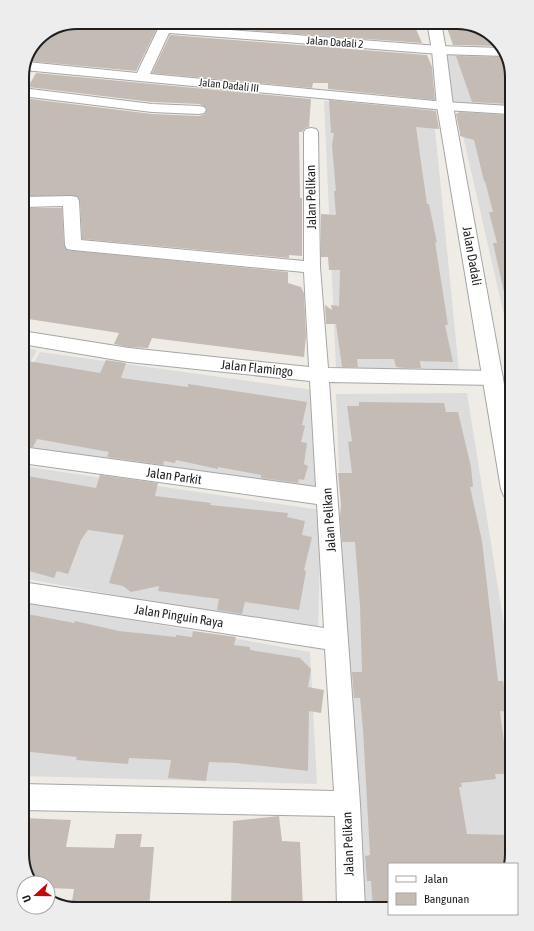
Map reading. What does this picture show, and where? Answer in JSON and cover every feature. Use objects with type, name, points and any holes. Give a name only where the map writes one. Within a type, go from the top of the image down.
[{"type":"street","name":"Jalan Dadali 2","points":[[142,77],[164,29],[439,50]]},
{"type":"street","name":"Jalan Dadali","points":[[435,29],[439,50],[441,108],[494,378],[505,446]]},
{"type":"street","points":[[439,50],[498,52]]},
{"type":"street","name":"Jalan Dadali III","points":[[30,67],[441,108]]},
{"type":"street","points":[[29,93],[145,107],[177,108],[183,111],[199,110]]},
{"type":"street","points":[[324,107],[505,110]]},
{"type":"street","name":"Jalan Pelikan","points":[[311,132],[312,267],[337,640],[347,804],[351,902]]},
{"type":"street","points":[[29,202],[71,201],[73,245],[312,267]]},
{"type":"street","name":"Jalan Flamingo","points":[[29,338],[129,355],[320,375],[494,378]]},
{"type":"street","name":"Jalan Parkit","points":[[29,457],[327,497]]},
{"type":"street","name":"Jalan Pinguin Raya","points":[[29,593],[337,640]]},
{"type":"street","points":[[29,797],[347,804]]},
{"type":"shaded area","points":[[447,54],[500,56],[505,70],[505,107],[445,103]]},
{"type":"shaded area","points":[[324,101],[433,109],[459,371],[336,368]]},
{"type":"shaded area","points":[[463,136],[505,137],[505,319]]},
{"type":"shaded area","points":[[29,348],[37,350],[29,366]]},
{"type":"shaded area","points":[[40,352],[313,390],[317,498],[29,449],[29,371]]},
{"type":"shaded area","points":[[467,393],[505,631],[504,863],[388,863],[388,902],[356,902],[336,394]]},
{"type":"shaded area","points":[[29,467],[321,510],[318,632],[29,579]]},
{"type":"shaded area","points":[[29,601],[310,652],[317,784],[29,776]]},
{"type":"building","points":[[157,29],[136,71],[32,61],[39,48],[45,41],[53,35],[67,30]]},
{"type":"building","points":[[232,29],[416,29],[422,43]]},
{"type":"building","points":[[447,29],[461,29],[473,32],[484,37],[494,46],[453,45]]},
{"type":"building","points":[[170,35],[427,55],[432,67],[435,100],[328,89],[328,83],[313,83],[312,88],[152,73]]},
{"type":"building","points":[[456,56],[500,57],[505,70],[505,104],[472,102]]},
{"type":"building","points":[[36,73],[311,99],[309,127],[305,128],[302,132],[299,132],[300,198],[302,198],[302,256],[289,255],[289,258],[82,239],[80,201],[77,196],[29,196],[29,99],[152,114],[199,116],[205,114],[207,109],[199,104],[152,102],[29,87]]},
{"type":"building","points":[[329,100],[436,111],[439,129],[416,127],[427,204],[429,204],[437,243],[435,242],[448,325],[445,325],[453,362],[420,361],[421,368],[405,368],[396,367],[394,359],[357,359],[358,367],[342,367],[336,324],[326,324],[325,305],[332,310],[331,305],[339,306],[340,270],[329,270],[328,257],[321,257],[321,214],[336,215],[334,191],[336,191],[332,145],[334,133],[331,133]]},
{"type":"building","points":[[460,112],[505,115],[505,297],[493,243],[497,243],[489,212],[493,212],[485,181],[474,140],[460,136],[456,114]]},
{"type":"building","points":[[29,208],[62,208],[64,245],[67,250],[288,272],[288,283],[301,287],[304,293],[306,337],[304,357],[152,338],[148,348],[129,347],[114,344],[119,333],[29,319]]},
{"type":"building","points":[[106,360],[126,363],[121,378],[188,387],[188,384],[307,402],[302,425],[305,426],[301,442],[307,443],[304,464],[308,466],[304,480],[299,479],[298,483],[261,478],[261,475],[218,467],[218,469],[176,460],[175,463],[164,461],[163,465],[107,457],[109,452],[37,439],[33,447],[29,447],[29,361],[100,373]]},
{"type":"building","points":[[359,402],[444,403],[446,412],[458,412],[471,467],[473,487],[470,487],[482,541],[498,681],[503,681],[505,693],[505,712],[500,711],[505,750],[505,774],[495,774],[496,779],[461,783],[462,787],[459,787],[467,834],[505,835],[504,863],[388,863],[388,902],[372,902],[371,881],[367,881],[365,856],[370,855],[363,729],[360,698],[354,698],[352,672],[362,672],[360,606],[355,542],[342,542],[340,518],[341,504],[338,473],[352,473],[348,442],[352,441],[347,406],[359,406]]},
{"type":"building","points":[[100,475],[158,483],[155,496],[211,503],[210,505],[288,513],[287,517],[305,521],[302,535],[312,537],[304,570],[306,571],[299,610],[245,602],[242,614],[217,610],[219,599],[158,591],[159,586],[131,592],[123,586],[109,583],[124,535],[88,530],[81,540],[68,574],[57,571],[54,578],[29,571],[29,476],[96,488]]},
{"type":"building","points":[[29,614],[74,623],[75,621],[119,631],[176,637],[176,635],[192,637],[193,631],[236,637],[234,645],[250,647],[250,650],[300,658],[311,669],[308,687],[324,690],[321,713],[309,711],[308,771],[236,763],[209,762],[206,781],[168,778],[171,760],[129,758],[128,764],[76,760],[77,757],[29,752]]},
{"type":"building","points":[[279,816],[282,841],[300,842],[303,902],[231,902],[233,821]]},
{"type":"building","points":[[29,818],[71,820],[66,847],[114,848],[116,834],[142,834],[140,847],[154,847],[150,902],[72,902],[74,889],[56,888],[56,875],[34,875],[30,864],[29,854]]}]
